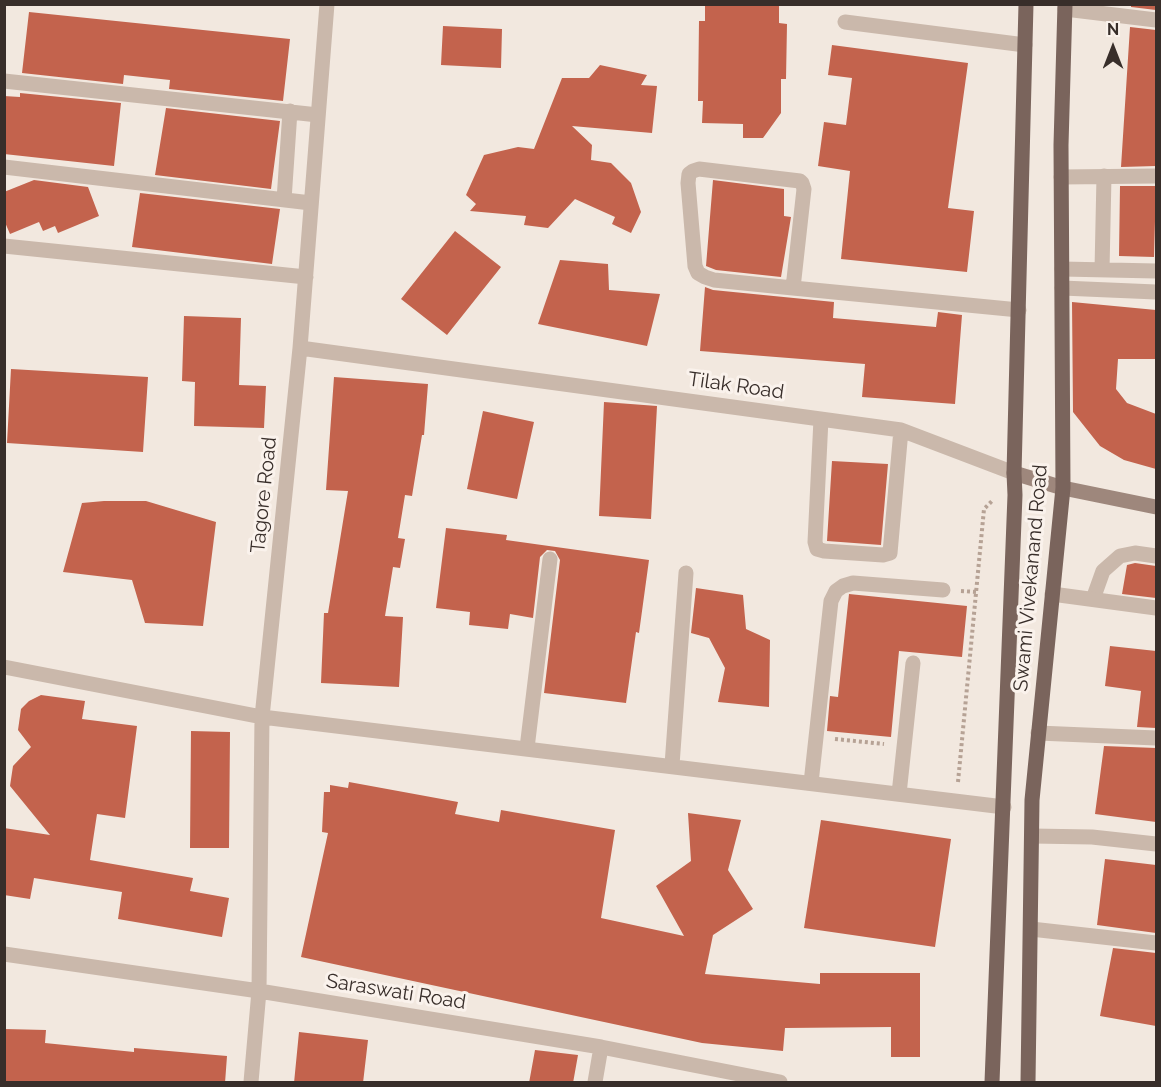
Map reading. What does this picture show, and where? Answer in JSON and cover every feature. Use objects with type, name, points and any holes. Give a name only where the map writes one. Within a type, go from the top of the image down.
[{"type":"main road","name":"Swami Vivekanand Road","points":[[992,1083],[1015,495],[1026,4]]},
{"type":"main road","name":"Swami Vivekanand Road","points":[[1028,1083],[1032,836],[1038,733],[1063,488],[1061,177],[1065,7]]},
{"type":"street","name":"Tagore Road","points":[[251,1083],[259,991],[262,717],[300,348],[327,4]]},
{"type":"street","points":[[1065,7],[1156,20]]},
{"type":"street","points":[[845,22],[1025,45]]},
{"type":"street","points":[[4,81],[318,115]]},
{"type":"street","points":[[284,200],[290,111]]},
{"type":"street","points":[[4,167],[311,203]]},
{"type":"street","points":[[793,288],[804,189],[802,183],[699,169],[689,174],[694,267],[698,273],[714,280],[793,288],[1019,310]]},
{"type":"street","points":[[1102,270],[1104,176]]},
{"type":"street","points":[[1061,177],[1156,176]]},
{"type":"street","points":[[4,246],[306,278]]},
{"type":"street","points":[[1062,269],[1156,271]]},
{"type":"street","points":[[1062,288],[1156,292]]},
{"type":"street","name":"Tilak Road","points":[[300,348],[901,430],[1014,473],[1063,488],[1156,507]]},
{"type":"street","points":[[820,419],[815,542],[817,549],[824,551],[883,555],[890,553],[901,430]]},
{"type":"street","points":[[1093,599],[1103,571],[1120,556],[1135,553],[1156,556]]},
{"type":"street","points":[[527,748],[550,559]]},
{"type":"street","points":[[672,765],[686,573]]},
{"type":"street","points":[[811,783],[831,601],[836,591],[853,583],[943,590]]},
{"type":"street","points":[[1052,594],[1156,608]]},
{"type":"street","points":[[899,794],[913,663]]},
{"type":"street","points":[[4,667],[262,717],[1004,807]]},
{"type":"street","points":[[1038,733],[1156,738]]},
{"type":"street","points":[[1032,836],[1092,837],[1156,844]]},
{"type":"street","points":[[1031,929],[1156,943]]},
{"type":"street","name":"Saraswati Road","points":[[4,954],[259,991],[601,1047],[780,1083]]},
{"type":"street","points":[[595,1083],[601,1047]]},
{"type":"path","points":[[957,801],[984,509],[994,498],[1015,495]]},
{"type":"path","points":[[816,737],[905,747]]},
{"type":"building","points":[[705,4],[779,4],[779,23],[787,24],[786,79],[781,79],[781,113],[763,138],[743,138],[743,124],[702,123],[703,101],[698,101],[699,21],[705,21]]},
{"type":"building","points":[[1131,4],[1156,4],[1156,10],[1131,7]]},
{"type":"building","points":[[29,12],[290,39],[283,101],[169,89],[170,80],[124,75],[123,84],[22,73]]},
{"type":"building","points":[[443,26],[502,29],[501,68],[441,65]]},
{"type":"building","points":[[1130,27],[1156,30],[1156,166],[1121,167]]},
{"type":"building","points":[[832,45],[968,63],[948,208],[974,211],[967,272],[841,259],[850,171],[818,166],[824,122],[846,125],[852,78],[828,75]]},
{"type":"building","points":[[600,65],[647,75],[641,85],[657,86],[652,133],[572,126],[592,145],[591,160],[611,163],[631,183],[641,212],[631,233],[612,224],[615,217],[575,199],[548,228],[524,225],[526,216],[470,211],[476,204],[466,195],[484,155],[518,147],[534,149],[562,78],[589,78]]},
{"type":"building","points":[[20,93],[121,103],[114,166],[4,154],[4,96],[20,97]]},
{"type":"building","points":[[166,108],[280,121],[271,189],[155,175]]},
{"type":"building","points":[[34,180],[88,187],[99,216],[58,233],[55,226],[43,231],[39,222],[10,234],[4,220],[4,192]]},
{"type":"building","points":[[713,180],[784,189],[784,216],[791,217],[781,277],[716,270],[706,266]]},
{"type":"building","points":[[1120,186],[1156,186],[1154,257],[1119,256]]},
{"type":"building","points":[[140,193],[280,209],[272,264],[132,247]]},
{"type":"building","points":[[455,231],[501,267],[447,335],[401,299]]},
{"type":"building","points":[[560,260],[608,264],[609,290],[660,294],[647,346],[538,324]]},
{"type":"building","points":[[705,287],[713,290],[834,302],[833,318],[936,327],[938,312],[962,315],[955,404],[862,397],[865,364],[700,351]]},
{"type":"building","points":[[1072,302],[1156,310],[1156,359],[1118,359],[1116,389],[1127,403],[1156,414],[1156,469],[1124,460],[1100,446],[1073,412]]},
{"type":"building","points":[[184,316],[241,318],[239,385],[266,386],[264,428],[194,426],[195,382],[182,381]]},
{"type":"building","points":[[11,369],[148,377],[143,452],[7,443]]},
{"type":"building","points":[[334,377],[428,384],[424,435],[422,435],[412,496],[405,495],[398,538],[405,539],[400,568],[393,567],[385,616],[403,617],[399,687],[321,683],[324,613],[328,613],[348,491],[326,490]]},
{"type":"building","points":[[604,402],[657,406],[651,519],[599,516]]},
{"type":"building","points":[[483,411],[534,422],[517,499],[467,489]]},
{"type":"building","points":[[832,461],[888,464],[881,545],[827,541]]},
{"type":"building","points":[[146,501],[216,522],[203,626],[145,623],[132,580],[63,572],[82,503]]},
{"type":"building","points":[[446,528],[507,535],[506,540],[649,560],[626,703],[544,693],[560,560],[555,551],[547,550],[540,557],[533,618],[510,614],[508,629],[469,625],[470,612],[436,608]]},
{"type":"building","points":[[1135,563],[1156,566],[1156,598],[1122,594],[1127,565]]},
{"type":"building","points":[[696,588],[743,595],[746,629],[770,640],[769,707],[718,702],[725,668],[709,638],[691,633]]},
{"type":"building","points":[[849,594],[967,606],[962,657],[899,651],[891,737],[827,731],[830,696],[838,697]]},
{"type":"building","points":[[1110,646],[1156,651],[1156,728],[1137,727],[1141,691],[1105,686]]},
{"type":"building","points":[[41,695],[85,701],[82,719],[137,726],[125,818],[97,814],[90,860],[193,878],[190,891],[229,898],[222,937],[118,919],[122,892],[34,878],[30,899],[4,895],[4,828],[50,835],[10,786],[13,766],[31,747],[18,730],[21,709],[29,701]]},
{"type":"building","points":[[191,731],[230,732],[229,848],[190,848]]},
{"type":"building","points":[[1104,746],[1156,748],[1156,822],[1095,814]]},
{"type":"building","points":[[349,782],[458,802],[455,814],[499,822],[501,810],[615,830],[601,918],[684,936],[656,886],[691,861],[688,813],[741,820],[728,870],[753,909],[713,935],[705,974],[820,984],[820,973],[920,973],[920,1057],[891,1057],[891,1027],[785,1028],[783,1051],[702,1043],[301,957],[328,833],[322,832],[324,792],[330,792],[330,785],[348,788]]},
{"type":"building","points":[[821,820],[951,839],[935,947],[804,928]]},
{"type":"building","points":[[1105,859],[1156,865],[1156,933],[1097,925]]},
{"type":"building","points":[[1113,948],[1156,953],[1156,1026],[1100,1016]]},
{"type":"building","points":[[4,1029],[46,1030],[45,1043],[134,1052],[134,1048],[227,1056],[225,1083],[4,1083]]},
{"type":"building","points":[[299,1032],[368,1040],[363,1083],[294,1083]]},
{"type":"building","points":[[535,1050],[578,1055],[573,1083],[529,1083]]}]
